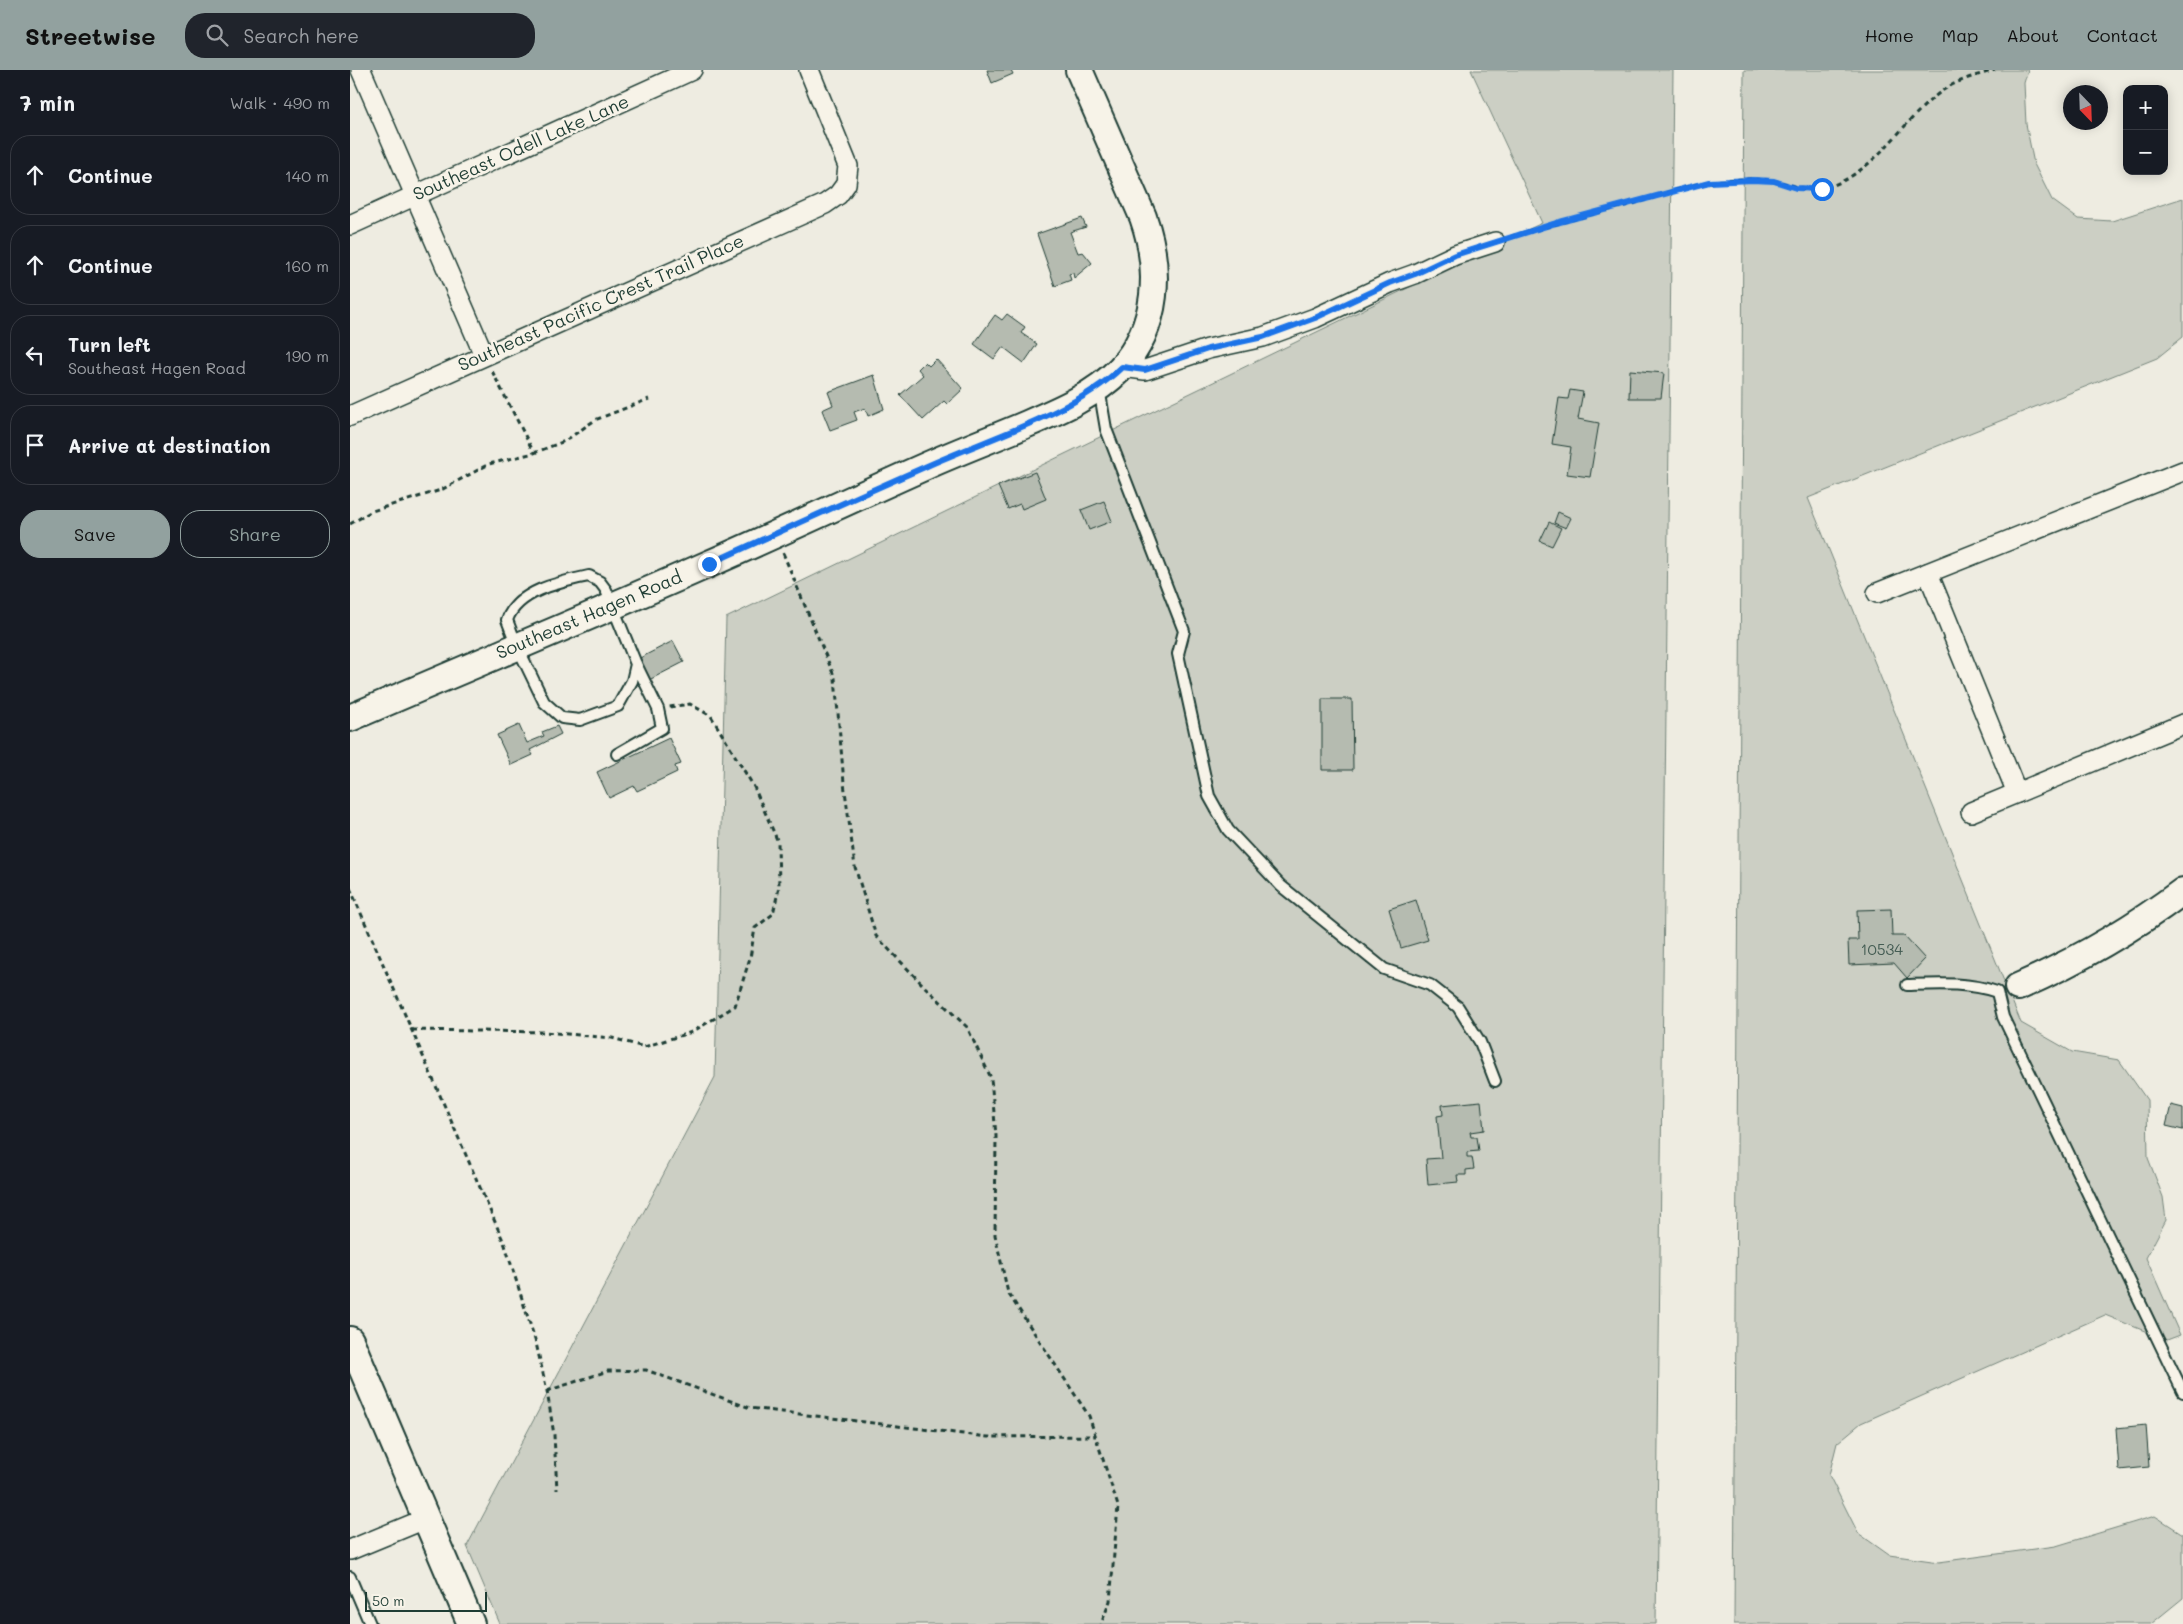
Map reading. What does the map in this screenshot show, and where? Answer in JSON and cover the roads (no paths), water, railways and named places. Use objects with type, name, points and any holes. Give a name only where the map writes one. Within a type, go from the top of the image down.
[{"type":"street","points":[[361,70],[484,355]]},
{"type":"street","name":"Southeast Odell Lake Lane","points":[[350,225],[692,70]]},
{"type":"street","name":"Southeast Pacific Crest Trail Place","points":[[350,416],[825,204],[838,195],[846,184],[848,166],[809,70]]},
{"type":"street","name":"Southeast Hagen Road","points":[[350,718],[614,606],[927,466],[1050,414],[1099,388],[1122,367],[1144,332],[1152,308],[1155,289],[1153,251],[1143,217],[1079,70]]},
{"type":"street","points":[[1122,367],[1145,370],[1208,349],[1263,337],[1315,318],[1455,255],[1495,242]]},
{"type":"street","points":[[1877,593],[2183,471]]},
{"type":"street","points":[[1928,573],[2017,793]]},
{"type":"street","points":[[1971,812],[2183,724]]},
{"type":"street","points":[[2018,987],[2112,940],[2141,922],[2183,891]]},
{"type":"street","points":[[350,1340],[471,1624]]},
{"type":"street","points":[[350,1550],[425,1519]]},
{"type":"lane","points":[[1099,388],[1106,429],[1184,631],[1178,654],[1209,796],[1228,830],[1281,886],[1384,969],[1430,985],[1458,1007],[1480,1042],[1495,1081]]},
{"type":"lane","points":[[617,754],[662,728],[658,709],[636,664],[614,606],[600,582],[589,576],[560,582],[530,596],[513,607],[507,620],[517,646],[544,702],[562,718],[580,720],[618,706],[632,680],[636,664]]},
{"type":"lane","points":[[1906,985],[1944,984],[1982,987],[1997,992],[2003,1017],[2183,1392]]},
{"type":"lane","points":[[350,1577],[370,1624]]}]
